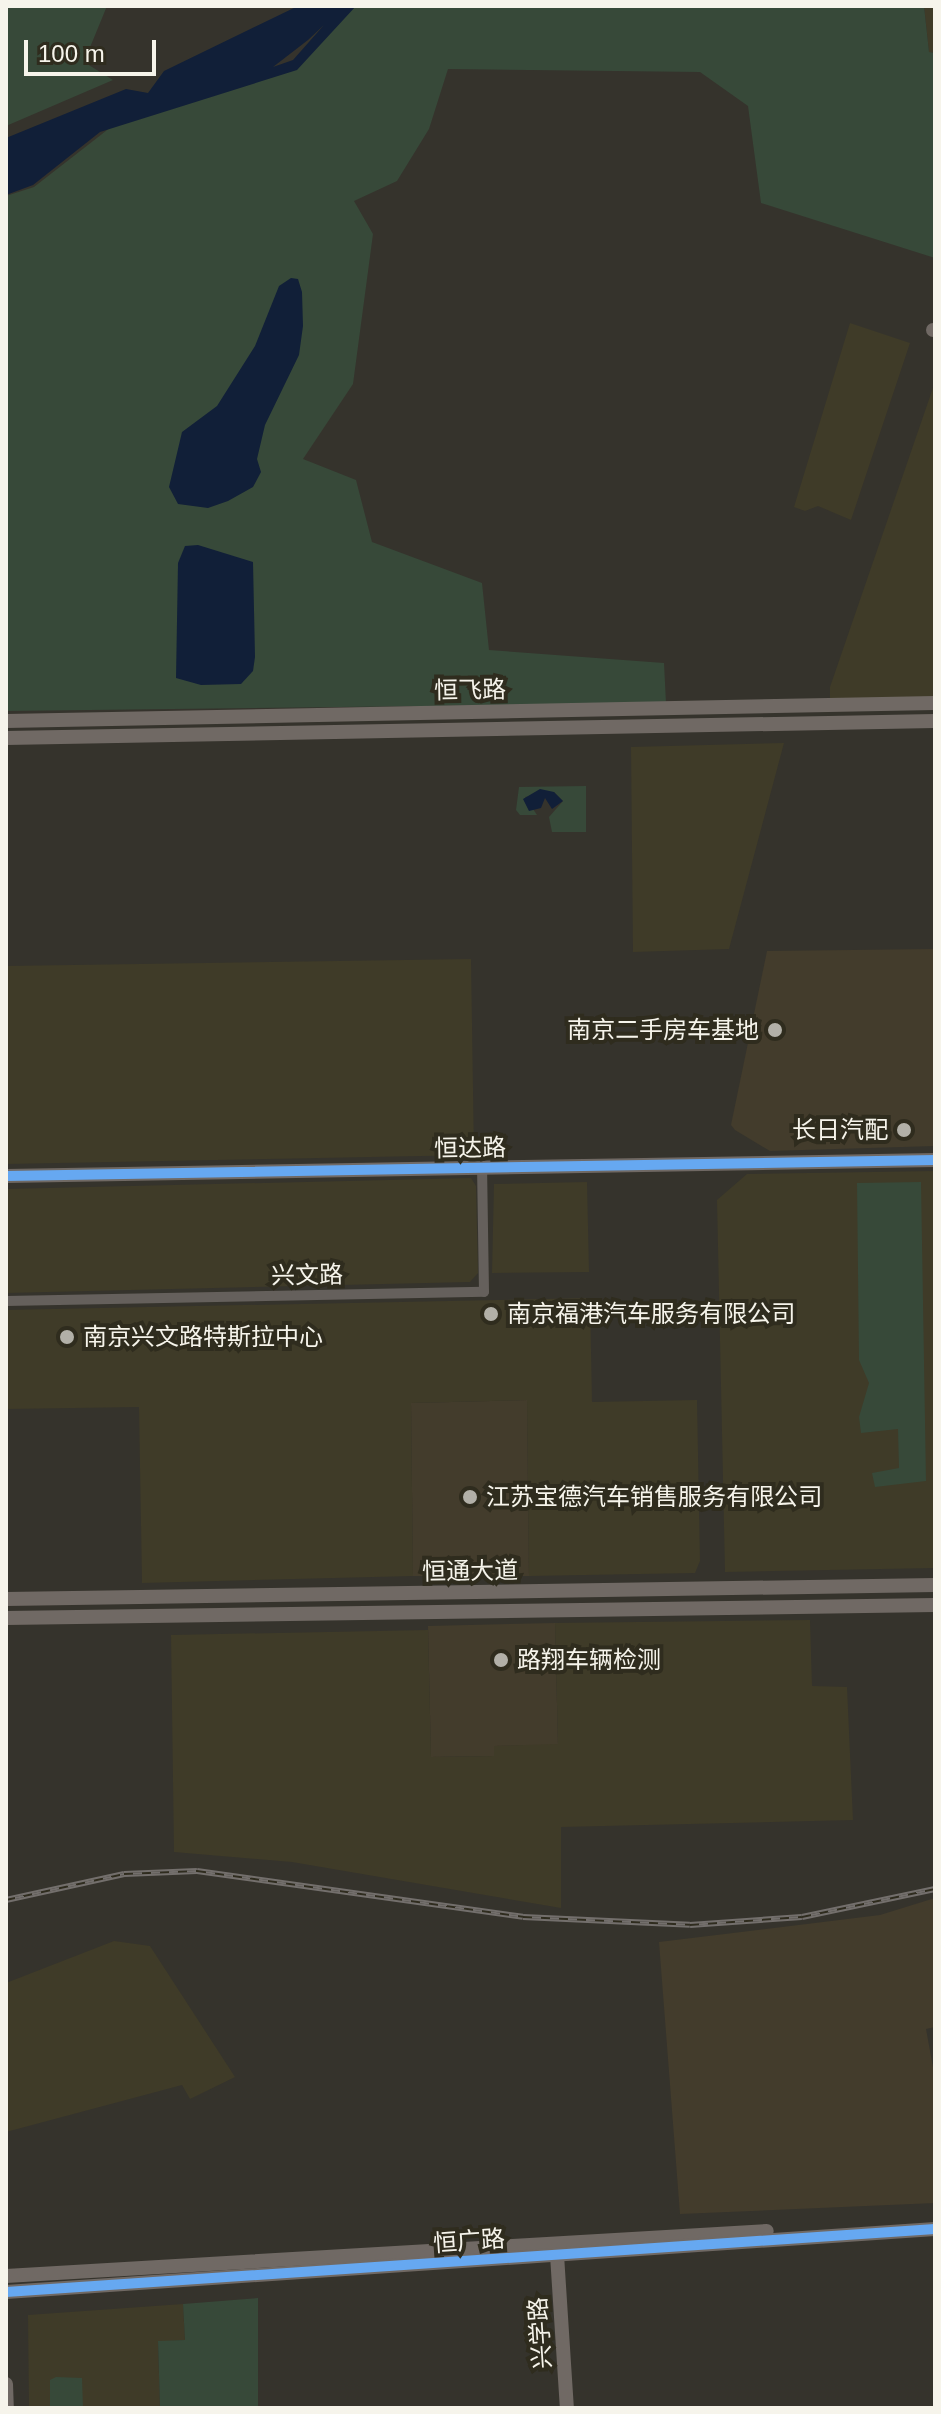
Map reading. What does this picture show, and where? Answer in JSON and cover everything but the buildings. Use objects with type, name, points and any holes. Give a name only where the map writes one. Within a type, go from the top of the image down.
[{"type":"main road","name":"恒飞路","points":[[6,721],[935,703]]},
{"type":"main road","name":"恒飞路","points":[[6,738],[935,721]]},
{"type":"main road","name":"恒达路","points":[[6,1176],[935,1160]]},
{"type":"main road","name":"恒通大道","points":[[6,1599],[935,1585]]},
{"type":"main road","name":"恒通大道","points":[[6,1618],[935,1605]]},
{"type":"main road","name":"恒广路","points":[[13,2276],[935,2221]]},
{"type":"main road","name":"恒广路","points":[[6,2290],[935,2229]]},
{"type":"main road","name":"兴学路","points":[[557,2255],[567,2408]]},
{"type":"main road","points":[[6,2290],[13,2276]]},
{"type":"main road","points":[[6,2384],[7,2408]]},
{"type":"street","name":"兴文路","points":[[6,1301],[484,1292],[482,1168]]},
{"type":"shaded area","points":[[924,6],[935,6],[935,53],[929,52]]},
{"type":"shaded area","points":[[850,323],[910,343],[851,520],[818,506],[805,511],[794,507]]},
{"type":"shaded area","points":[[935,382],[935,699],[830,698],[830,687]]},
{"type":"shaded area","points":[[784,743],[729,949],[633,952],[631,747]]},
{"type":"shaded area","points":[[935,949],[935,1146],[770,1151],[735,1130],[731,1125],[767,951]]},
{"type":"shaded area","points":[[471,959],[474,1155],[6,1164],[6,966]]},
{"type":"shaded area","points":[[935,1171],[935,1568],[725,1572],[717,1200],[747,1174]]},
{"type":"shaded area","points":[[471,1178],[476,1186],[478,1273],[470,1282],[6,1293],[6,1189]]},
{"type":"shaded area","points":[[587,1182],[589,1272],[492,1273],[494,1184]]},
{"type":"shaded area","points":[[590,1298],[592,1402],[697,1400],[700,1561],[695,1573],[529,1576],[527,1400],[411,1403],[413,1576],[142,1583],[139,1407],[6,1409],[6,1310]]},
{"type":"shaded area","name":"江苏宝德汽车销售服务有限公司","points":[[527,1400],[529,1576],[413,1576],[411,1403]]},
{"type":"shaded area","points":[[810,1620],[812,1686],[847,1687],[853,1820],[561,1827],[561,1908],[292,1862],[174,1852],[171,1635],[428,1630],[431,1757],[494,1756],[494,1746],[558,1744],[555,1623]]},
{"type":"shaded area","points":[[555,1623],[558,1745],[495,1746],[494,1756],[431,1757],[428,1626]]},
{"type":"shaded area","points":[[935,1898],[935,2027],[926,2029],[935,2078],[935,2203],[680,2214],[659,1942],[880,1915]]},
{"type":"shaded area","points":[[114,1941],[150,1946],[235,2077],[190,2099],[182,2085],[6,2132],[6,1983]]},
{"type":"shaded area","points":[[183,2304],[185,2340],[158,2342],[160,2408],[29,2408],[28,2315]]},
{"type":"green space","points":[[6,6],[107,6],[84,62],[113,80],[6,126]]},
{"type":"green space","points":[[354,6],[924,6],[929,52],[935,53],[935,258],[761,203],[748,106],[700,72],[448,69],[429,129],[397,181],[354,201],[373,234],[353,384],[303,459],[356,480],[372,542],[482,583],[489,650],[664,663],[666,703],[6,711],[6,196],[34,187],[111,127],[301,62]]},
{"type":"green space","points":[[586,786],[586,832],[552,832],[549,817],[563,801],[554,792],[525,797],[537,815],[520,815],[516,810],[519,787]]},
{"type":"green space","points":[[921,1182],[926,1481],[875,1487],[872,1473],[899,1468],[898,1429],[861,1433],[859,1417],[869,1383],[859,1360],[857,1183]]},
{"type":"green space","points":[[258,2298],[258,2408],[160,2408],[158,2341],[185,2340],[183,2304]]},
{"type":"green space","points":[[56,2377],[82,2378],[83,2408],[50,2408],[50,2380]]},
{"type":"water","points":[[298,6],[356,6],[297,70],[100,132],[33,185],[6,195],[6,138],[126,89],[148,93],[164,71]],"holes":[[[324,25],[293,60],[273,67]]]},
{"type":"water","points":[[291,278],[298,279],[302,292],[303,326],[299,355],[265,425],[257,459],[261,472],[253,487],[228,501],[208,508],[178,504],[169,487],[182,432],[217,406],[255,346],[279,286]]},
{"type":"water","points":[[198,545],[253,562],[255,657],[253,671],[241,684],[201,685],[176,678],[178,563],[185,546]]},
{"type":"water","points":[[540,789],[554,792],[563,801],[552,809],[545,798],[541,808],[529,811],[523,799]]},
{"type":"railway","points":[[6,1900],[124,1874],[197,1871],[523,1917],[690,1925],[802,1917],[935,1889]]},
{"type":"cycle path","points":[[6,1176],[935,1160]]},
{"type":"cycle path","points":[[6,2292],[935,2229]]},
{"type":"place","name":"南京二手房车基地","points":[[775,1030]]},
{"type":"place","name":"长日汽配","points":[[904,1130]]},
{"type":"place","name":"南京福港汽车服务有限公司","points":[[491,1314]]},
{"type":"place","name":"南京兴文路特斯拉中心","points":[[67,1337]]},
{"type":"place","name":"江苏宝德汽车销售服务有限公司","points":[[470,1497]]},
{"type":"place","name":"路翔车辆检测","points":[[501,1660]]}]
